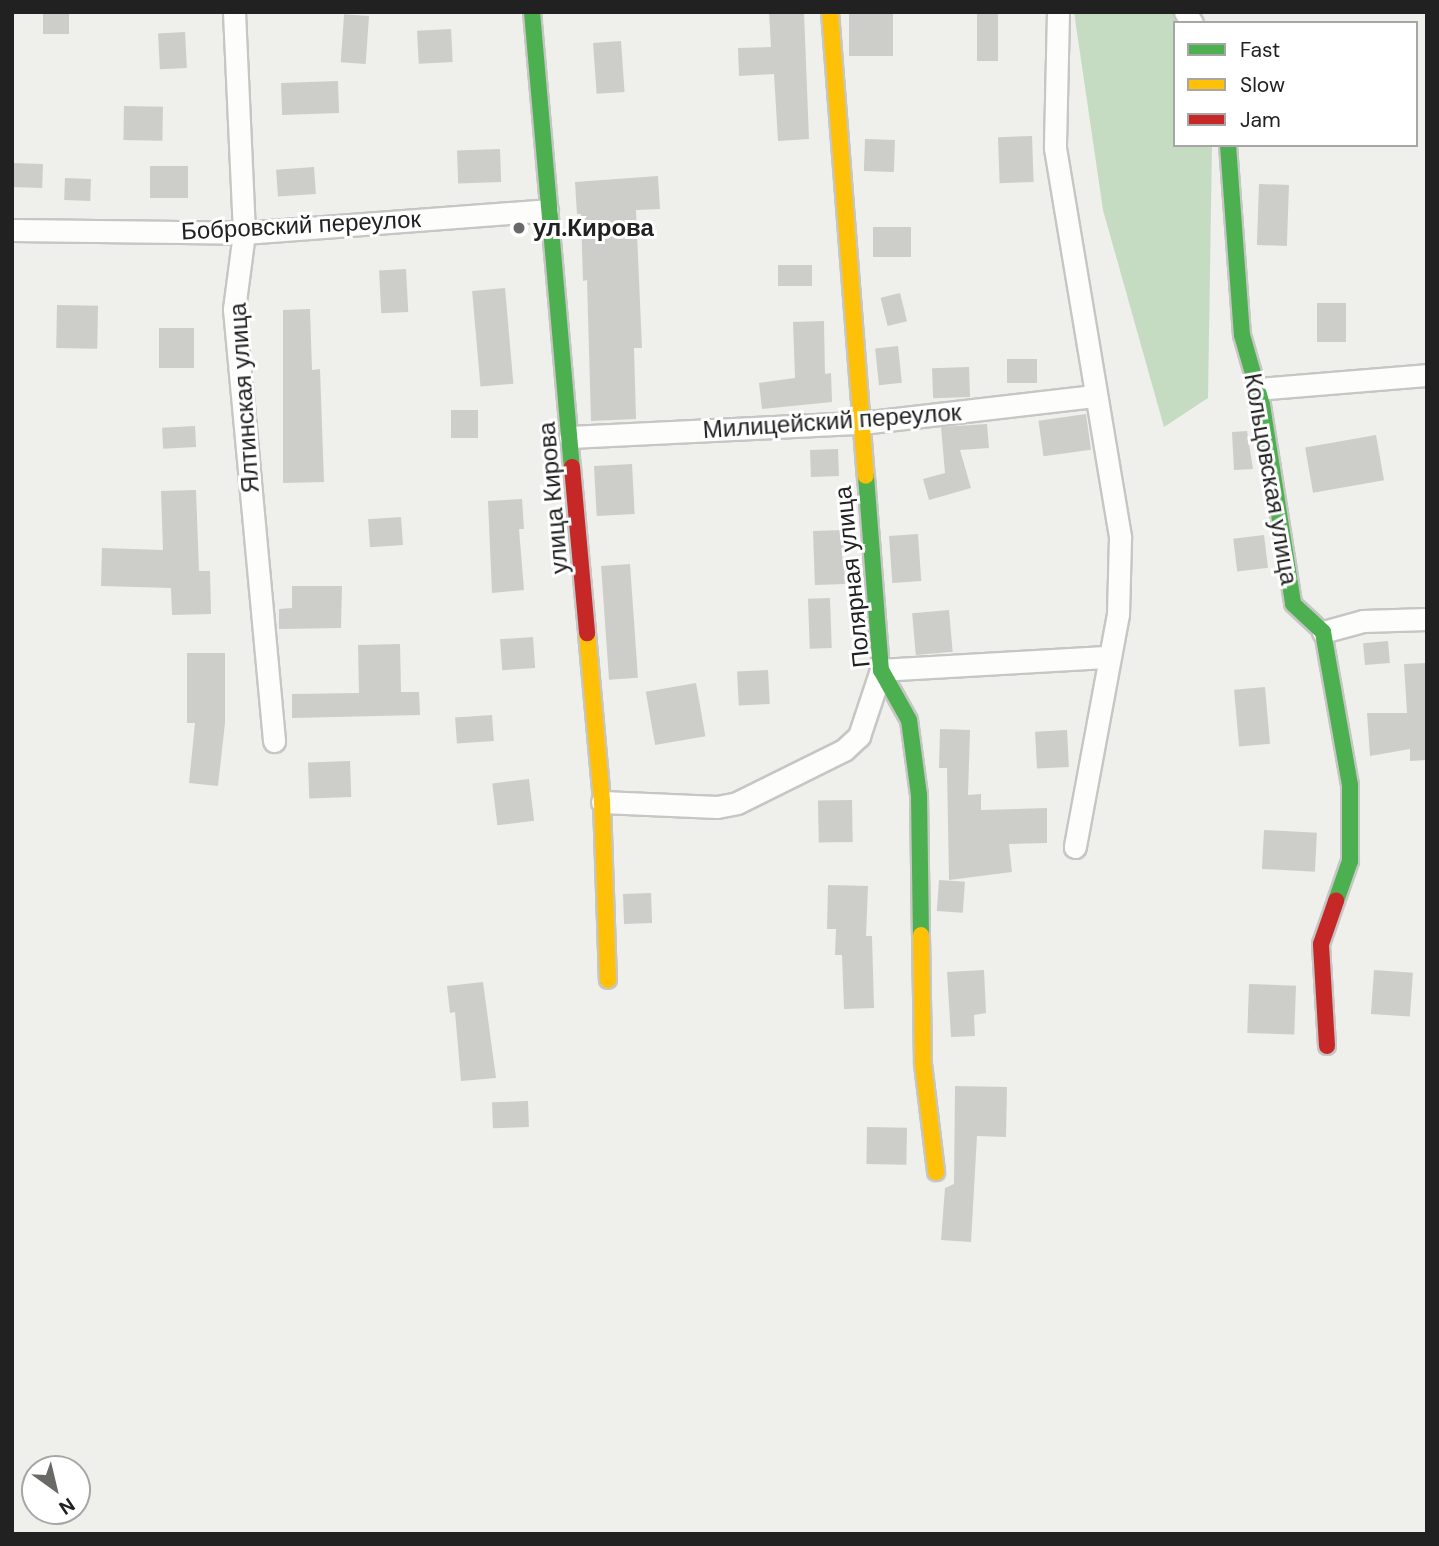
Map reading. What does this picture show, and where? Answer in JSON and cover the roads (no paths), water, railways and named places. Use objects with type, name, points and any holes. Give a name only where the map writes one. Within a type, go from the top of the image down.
[{"type":"street","name":"Ялтинская улица","points":[[234,12],[244,233],[234,309],[274,741]]},
{"type":"street","name":"улица Кирова","points":[[532,12],[547,210],[570,437],[601,802],[608,980]]},
{"type":"street","name":"Полярная улица","points":[[830,12],[881,670],[909,720],[919,795],[923,1064],[936,1172]]},
{"type":"street","points":[[1058,12],[1055,148],[1094,396],[1121,538],[1118,614],[1075,847]]},
{"type":"street","name":"Кольцовская улица","points":[[1228,147],[1242,335],[1257,389],[1293,604],[1323,632]]},
{"type":"street","name":"Бобровский переулок","points":[[12,230],[244,233],[547,210]]},
{"type":"street","points":[[1257,389],[1427,375]]},
{"type":"street","name":"Милицейский переулок","points":[[570,437],[861,423],[1094,396]]},
{"type":"street","points":[[1327,1046],[1321,943],[1350,861],[1350,785],[1323,632],[1363,621],[1427,619]]},
{"type":"street","points":[[601,802],[717,807],[737,803],[844,750],[859,736],[881,670],[1108,657]]},
{"type":"place","name":"ул.Кирова","points":[[519,228]]}]
